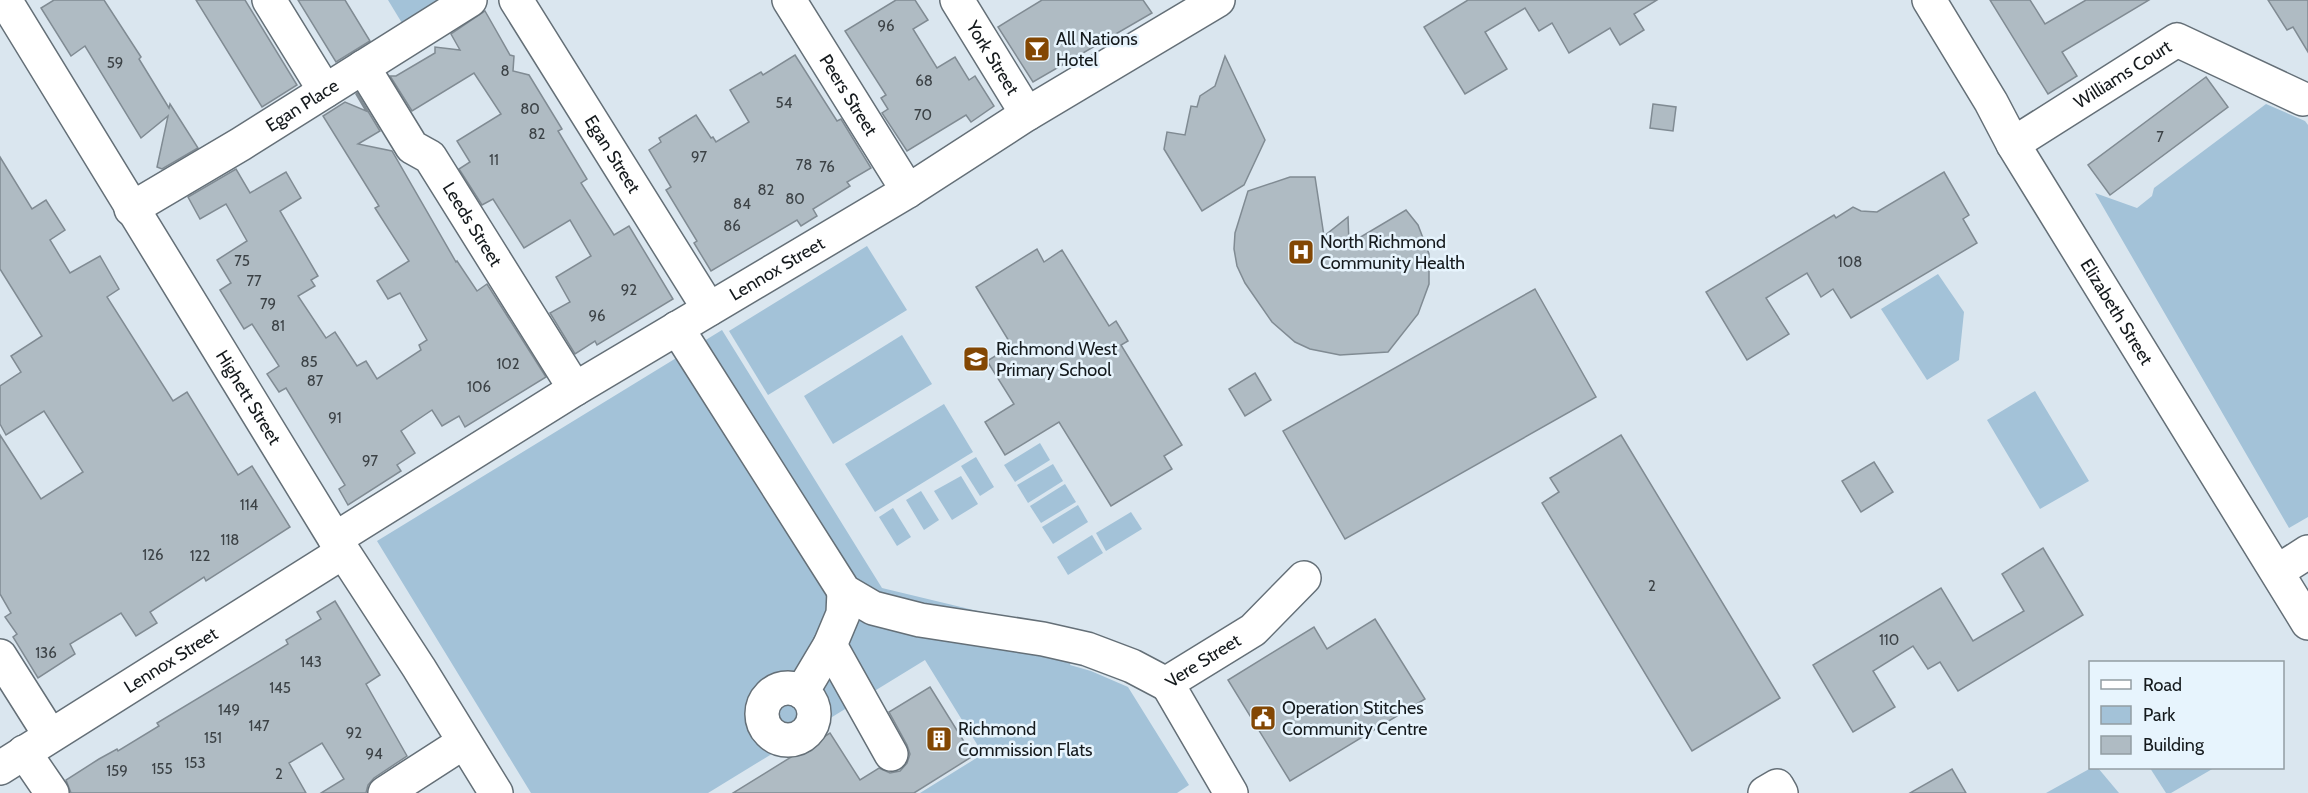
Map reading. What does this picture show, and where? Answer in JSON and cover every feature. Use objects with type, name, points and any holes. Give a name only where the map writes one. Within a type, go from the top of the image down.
[{"type":"street","name":"Highett Street","points":[[5,0],[339,546],[496,793]]},
{"type":"street","points":[[269,0],[325,91]]},
{"type":"street","name":"Egan Place","points":[[131,208],[241,144],[470,0]]},
{"type":"street","name":"Egan Street","points":[[516,0],[709,309]]},
{"type":"street","name":"Peers Street","points":[[789,0],[908,191]]},
{"type":"street","name":"York Street","points":[[957,0],[1027,114]]},
{"type":"street","name":"Lennox Street","points":[[25,752],[339,546],[417,488],[575,389],[908,191],[1027,114],[1218,0]]},
{"type":"street","name":"Elizabeth Street","points":[[1929,0],[2013,144],[2308,623]]},
{"type":"street","name":"Williams Court","points":[[2013,144],[2177,40],[2303,99]]},
{"type":"street","name":"Leeds Street","points":[[363,67],[412,147],[430,157],[575,389]]},
{"type":"street","points":[[677,328],[844,591],[873,608],[920,621],[1043,639],[1087,649],[1132,666],[1168,685]]},
{"type":"street","points":[[2278,571],[2308,552]]},
{"type":"street","name":"Vere Street","points":[[1231,793],[1168,685],[1175,678],[1253,630],[1304,578]]},
{"type":"street","points":[[802,692],[830,645],[843,614],[844,591]]},
{"type":"street","points":[[830,645],[891,754]]},
{"type":"street","points":[[0,656],[25,752],[52,793]]},
{"type":"street","points":[[385,793],[465,742]]},
{"type":"green space","points":[[388,0],[449,0],[405,28]]},
{"type":"green space","points":[[2266,104],[2305,121],[2308,125],[2308,517],[2289,528],[2095,193],[2137,208],[2152,196],[2154,188]]},
{"type":"green space","points":[[867,246],[907,310],[768,395],[729,331]]},
{"type":"green space","points":[[1938,274],[1964,312],[1959,360],[1927,380],[1881,309]]},
{"type":"green space","points":[[722,330],[882,588],[1077,635],[1070,665],[1091,671],[1128,687],[1189,785],[1177,793],[920,793],[983,754],[925,660],[708,793],[531,793],[377,541]]},
{"type":"green space","points":[[902,335],[932,384],[833,444],[804,396]]},
{"type":"green space","points":[[2035,391],[2089,481],[2040,509],[1987,420]]},
{"type":"green space","points":[[944,404],[973,452],[875,512],[845,464]]},
{"type":"green space","points":[[1040,443],[1050,460],[1015,482],[1004,465]]},
{"type":"green space","points":[[976,457],[994,487],[980,496],[961,466]]},
{"type":"green space","points":[[1053,464],[1063,481],[1028,503],[1017,485]]},
{"type":"green space","points":[[961,476],[978,504],[952,520],[934,491]]},
{"type":"green space","points":[[1065,484],[1076,502],[1041,523],[1030,506]]},
{"type":"green space","points":[[921,491],[939,520],[924,530],[906,500]]},
{"type":"green space","points":[[1078,505],[1088,522],[1053,544],[1042,527]]},
{"type":"green space","points":[[893,508],[911,537],[897,546],[879,517]]},
{"type":"green space","points":[[1131,512],[1142,529],[1106,551],[1096,533]]},
{"type":"green space","points":[[1092,535],[1103,553],[1068,575],[1057,557]]},
{"type":"green space","points":[[2089,769],[2099,769],[2119,793],[2046,793]]},
{"type":"green space","points":[[2151,769],[2212,769],[2171,793],[2166,793]]},
{"type":"building","points":[[54,0],[104,0],[141,57],[139,59],[169,108],[170,104],[198,148],[162,169],[157,167],[168,116],[141,138],[85,46],[71,56],[41,8]]},
{"type":"building","points":[[196,0],[245,0],[297,85],[262,107]]},
{"type":"building","points":[[298,0],[345,0],[370,41],[336,62]]},
{"type":"building","points":[[896,0],[915,0],[928,20],[913,29],[937,68],[955,57],[969,80],[975,76],[994,106],[971,122],[966,115],[907,151],[882,113],[888,109],[881,98],[886,95],[845,31]]},
{"type":"building","points":[[1042,0],[1143,0],[1152,13],[1033,82],[998,27]]},
{"type":"building","points":[[1468,0],[1657,0],[1634,14],[1644,30],[1620,45],[1610,28],[1569,53],[1552,23],[1539,31],[1525,8],[1485,32],[1507,69],[1465,94],[1424,27]]},
{"type":"building","points":[[1990,0],[2030,0],[2045,24],[2086,0],[2149,0],[2062,52],[2077,76],[2048,94]]},
{"type":"building","points":[[2268,0],[2308,0],[2308,52],[2293,27],[2287,30]]},
{"type":"building","points":[[485,11],[510,55],[514,56],[513,71],[529,75],[562,129],[558,131],[587,179],[581,183],[614,235],[629,226],[673,299],[597,345],[595,341],[575,354],[550,313],[570,302],[556,277],[591,256],[570,220],[524,248],[493,199],[482,205],[459,169],[470,162],[457,141],[501,114],[474,73],[412,111],[390,76],[396,76],[435,53],[435,47],[460,50],[451,34]]},
{"type":"building","points":[[795,55],[837,121],[841,119],[871,168],[847,182],[850,186],[813,209],[817,216],[801,226],[797,220],[711,271],[694,243],[697,241],[666,190],[671,187],[649,150],[661,142],[659,138],[696,115],[716,142],[749,122],[730,90],[761,72],[763,75]]},
{"type":"building","points":[[1225,56],[1265,140],[1244,185],[1202,211],[1164,149],[1167,132],[1185,135],[1191,106],[1197,107],[1200,96],[1215,86]]},
{"type":"building","points":[[2206,77],[2228,107],[2110,195],[2088,165]]},
{"type":"building","points":[[357,93],[380,131],[358,144],[392,151],[456,262],[477,291],[487,284],[546,377],[465,427],[459,416],[442,426],[432,410],[401,431],[415,453],[397,465],[401,471],[348,505],[339,489],[345,485],[286,388],[279,392],[267,374],[279,366],[252,324],[244,329],[220,290],[231,283],[217,260],[247,241],[226,204],[200,219],[188,197],[236,169],[250,193],[286,172],[301,198],[280,211],[318,276],[311,280],[315,286],[298,296],[326,338],[335,332],[357,366],[366,361],[377,379],[421,350],[419,345],[427,340],[400,293],[388,299],[377,281],[409,261],[375,208],[379,206],[323,116],[345,102],[366,111]]},
{"type":"building","points":[[1653,104],[1676,107],[1673,131],[1650,128]]},
{"type":"building","points":[[0,157],[32,209],[46,200],[65,230],[50,240],[70,273],[100,256],[119,289],[107,297],[173,401],[187,392],[238,475],[252,466],[290,527],[206,581],[204,577],[150,612],[157,623],[136,636],[121,613],[70,644],[75,654],[38,678],[13,637],[17,634],[5,617],[11,613],[0,594],[0,435],[41,499],[83,472],[44,411],[6,435],[0,424],[0,386],[21,372],[11,356],[42,336],[0,269]]},
{"type":"building","points":[[1944,172],[1969,215],[1963,219],[1977,243],[1851,318],[1833,289],[1821,297],[1807,273],[1766,298],[1789,334],[1747,360],[1706,292],[1834,215],[1836,218],[1853,207],[1861,211],[1877,212]]},
{"type":"building","points":[[1290,177],[1315,177],[1324,236],[1348,217],[1349,244],[1406,210],[1418,225],[1429,254],[1429,284],[1418,314],[1388,352],[1340,355],[1310,349],[1295,342],[1272,322],[1245,283],[1237,266],[1234,249],[1235,233],[1248,191]]},
{"type":"building","points":[[1037,249],[1044,262],[1062,250],[1109,326],[1116,321],[1128,341],[1121,345],[1182,445],[1164,456],[1172,469],[1111,506],[1059,422],[1005,455],[985,422],[1014,404],[987,361],[1012,346],[976,287]]},
{"type":"building","points":[[1535,289],[1596,397],[1345,539],[1283,431]]},
{"type":"building","points":[[1255,373],[1271,400],[1245,416],[1229,389]]},
{"type":"building","points":[[1621,435],[1780,698],[1692,751],[1542,503],[1559,492],[1550,478]]},
{"type":"building","points":[[1874,462],[1893,492],[1861,512],[1842,481]]},
{"type":"building","points":[[2043,548],[2083,615],[1958,691],[1940,662],[1928,669],[1913,646],[1873,671],[1895,707],[1853,732],[1813,665],[1941,588],[1973,641],[2024,611],[2002,574]]},
{"type":"building","points":[[335,601],[380,675],[366,684],[407,756],[374,778],[368,785],[366,793],[321,793],[344,779],[322,743],[289,763],[306,793],[71,793],[66,780],[159,726],[157,723],[288,644],[286,640],[321,619],[317,612]]},
{"type":"building","points":[[1375,619],[1425,699],[1290,781],[1228,680],[1314,627],[1327,649]]},
{"type":"building","name":"Richmond Commission Flats","points":[[930,687],[973,756],[914,793],[733,793],[830,733],[860,780],[879,768],[890,773],[900,771],[907,763],[910,754],[889,712]]},
{"type":"building","points":[[1952,769],[1966,793],[1910,793]]},
{"type":"place","name":"All Nations Hotel","points":[[1037,49]]},
{"type":"place","name":"North Richmond Community Health","points":[[1301,252]]},
{"type":"place","name":"Richmond West Primary School","points":[[976,359]]},
{"type":"place","name":"Operation Stitches Community Centre","points":[[1263,718]]},
{"type":"place","name":"Richmond Commission Flats","points":[[939,739]]}]
